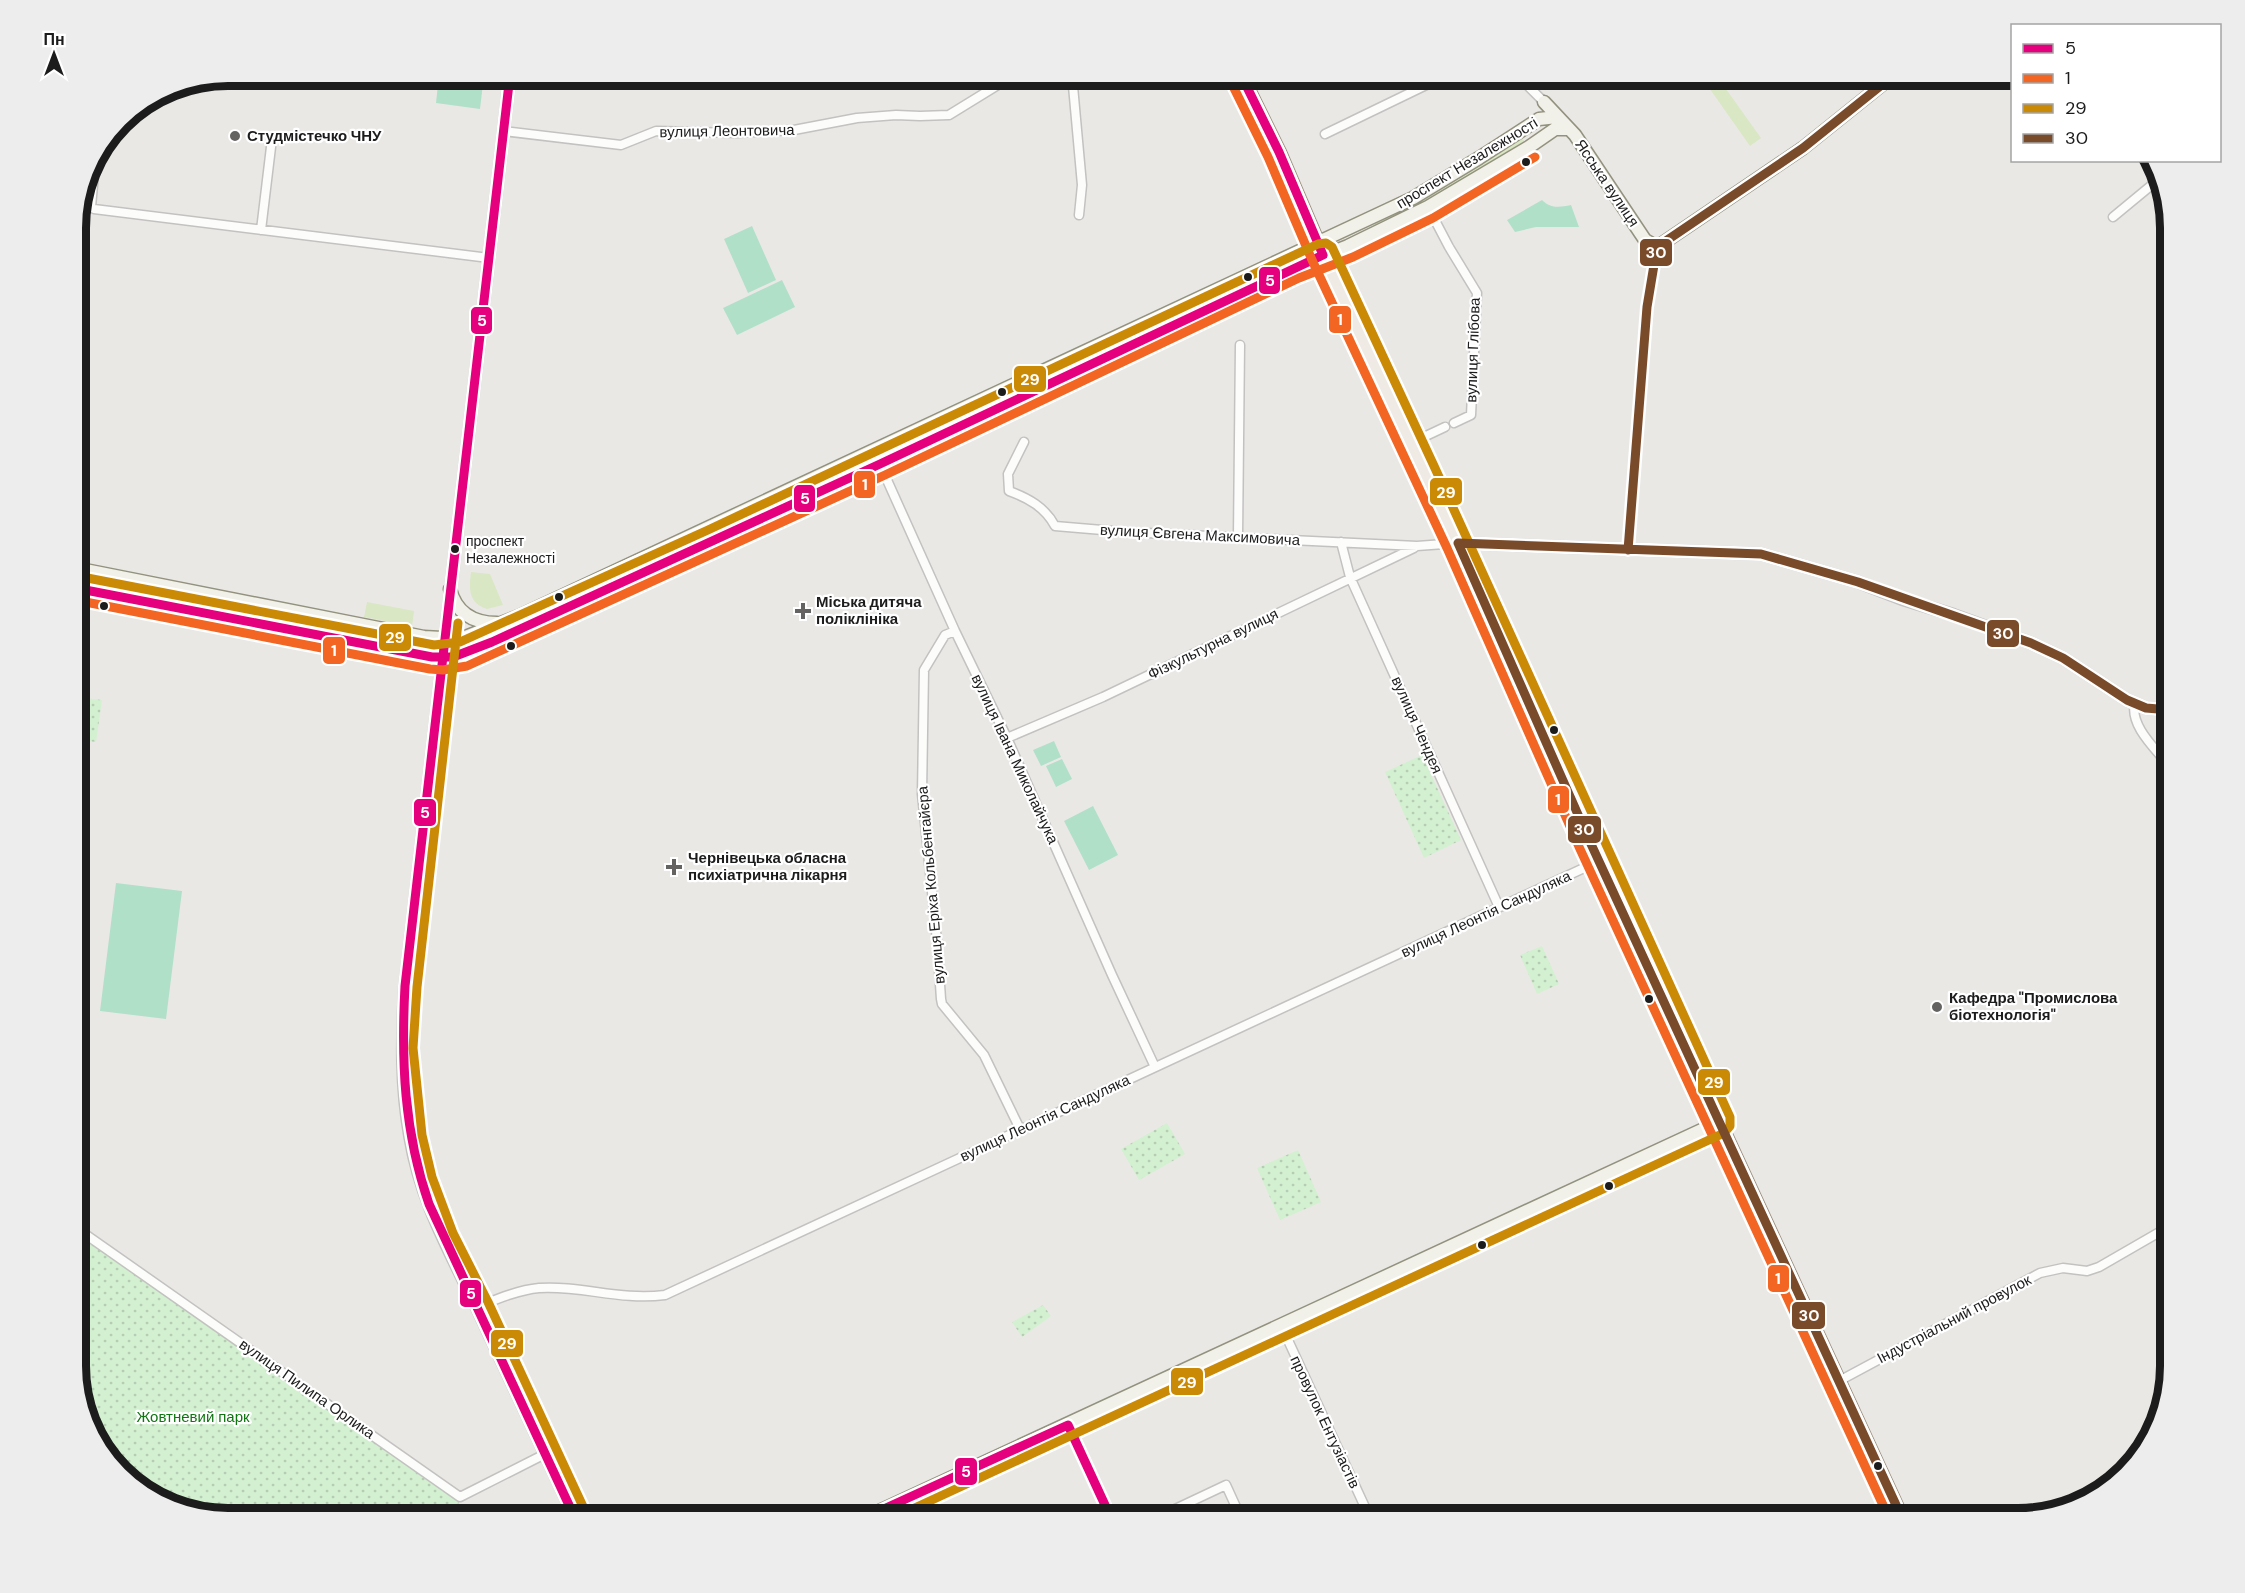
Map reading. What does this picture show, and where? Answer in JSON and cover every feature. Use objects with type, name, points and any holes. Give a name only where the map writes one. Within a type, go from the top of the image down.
[{"type":"main road","points":[[1247,86],[1280,152],[1317,242],[1458,543],[1599,861],[1897,1508]]},
{"type":"main road","points":[[1657,247],[1803,148],[1877,86]]},
{"type":"main road","points":[[1539,119],[1544,113],[1545,102]]},
{"type":"main road","name":"Ясська вулиця","points":[[1545,102],[1569,129],[1645,240],[1657,247]]},
{"type":"main road","name":"проспект Незалежності","points":[[86,570],[325,619],[444,640],[460,639],[507,621],[874,452],[1413,198],[1539,119],[1557,117]]},
{"type":"main road","name":"проспект Незалежності","points":[[86,590],[269,627],[442,658],[464,654],[880,464],[1428,207],[1555,129],[1569,129]]},
{"type":"main road","points":[[450,589],[456,604],[473,620],[495,623],[507,621]]},
{"type":"main road","points":[[886,1508],[1719,1122]]},
{"type":"street","points":[[509,86],[405,986],[401,1048],[410,1137],[427,1202],[570,1508]]},
{"type":"street","name":"вулиця Леонтовича","points":[[503,132],[621,146],[656,131],[737,133],[794,130],[857,118],[949,115],[996,86]]},
{"type":"street","points":[[1073,86],[1082,185],[1079,215]]},
{"type":"street","points":[[1325,134],[1424,86]]},
{"type":"street","points":[[1528,86],[1545,102]]},
{"type":"street","points":[[261,230],[271,147]]},
{"type":"street","points":[[93,181],[91,207],[94,209],[489,258]]},
{"type":"street","points":[[2113,217],[2153,184]]},
{"type":"street","name":"вулиця Глібова","points":[[1428,207],[1449,248],[1477,293],[1471,415],[1454,423]]},
{"type":"street","points":[[1628,550],[1647,307],[1657,247]]},
{"type":"street","points":[[1238,536],[1240,345]]},
{"type":"street","points":[[1411,443],[1445,427]]},
{"type":"street","name":"вулиця Євгена Максимовича","points":[[1024,442],[1008,474],[1009,491],[1031,499],[1051,518],[1055,526],[1126,532],[1418,546],[1458,543]]},
{"type":"street","name":"вулиця Івана Миколайчука","points":[[874,452],[955,631],[1007,738],[1155,1067]]},
{"type":"street","name":"вулиця Чендея","points":[[1341,542],[1350,578],[1499,907]]},
{"type":"street","points":[[1458,543],[1761,554],[1858,582],[2031,643],[2063,658],[2134,703],[2160,710]]},
{"type":"street","name":"Фізкультурна вулиця","points":[[1007,738],[1103,697],[1418,546]]},
{"type":"street","name":"вулиця Еріха Кольбенгайєра","points":[[955,631],[945,635],[924,670],[922,794],[940,991],[942,1005],[984,1055],[1020,1129]]},
{"type":"street","points":[[2134,703],[2132,712],[2136,723],[2160,754]]},
{"type":"street","name":"вулиця Леонтія Сандуляка","points":[[477,1307],[525,1290],[542,1288],[636,1298],[665,1295],[1599,861]]},
{"type":"street","name":"Індустріальний провулок","points":[[1839,1381],[2040,1273],[2063,1268],[2087,1271],[2160,1231]]},
{"type":"street","name":"вулиця Пилипа Орлика","points":[[86,1235],[460,1497],[545,1454]]},
{"type":"street","name":"провулок Ентузіастів","points":[[1281,1325],[1365,1508]]},
{"type":"street","points":[[1068,1425],[1106,1508]]},
{"type":"street","points":[[1177,1508],[1226,1485],[1236,1508]]},
{"type":"green space","points":[[438,86],[483,86],[480,109],[436,103]]},
{"type":"green space","points":[[1708,86],[1724,86],[1761,138],[1750,146]]},
{"type":"green space","points":[[1522,138],[1524,141],[1469,175],[1375,226],[1373,222],[1428,195]]},
{"type":"green space","points":[[1542,200],[1552,206],[1571,205],[1579,227],[1536,227],[1515,232],[1507,220]]},
{"type":"green space","points":[[752,226],[776,280],[748,293],[724,239]]},
{"type":"green space","points":[[782,280],[795,307],[737,335],[723,308]]},
{"type":"green space","points":[[471,572],[490,574],[503,605],[487,609],[476,603],[470,590]]},
{"type":"green space","points":[[86,579],[417,645],[431,650],[192,606],[86,583]]},
{"type":"green space","points":[[367,602],[414,611],[412,626],[364,617]]},
{"type":"green space","points":[[359,656],[405,665],[404,671],[357,662]]},
{"type":"green space","points":[[86,698],[102,700],[96,742],[86,741]]},
{"type":"green space","points":[[1054,741],[1061,757],[1041,766],[1033,750]]},
{"type":"green space","points":[[1422,755],[1461,840],[1424,858],[1385,772]]},
{"type":"green space","points":[[1062,759],[1072,779],[1056,787],[1046,766]]},
{"type":"green space","points":[[1093,806],[1118,855],[1089,870],[1064,821]]},
{"type":"green space","points":[[116,883],[182,891],[166,1019],[100,1011]]},
{"type":"green space","points":[[1542,946],[1559,984],[1537,994],[1520,955]]},
{"type":"green space","points":[[1167,1123],[1185,1154],[1139,1180],[1121,1149]]},
{"type":"green space","points":[[1298,1150],[1321,1202],[1280,1220],[1257,1168]]},
{"type":"green space","name":"Жовтневий парк","points":[[86,1232],[460,1497],[457,1508],[228,1508],[200,1505],[182,1500],[149,1484],[121,1459],[109,1444],[96,1420],[90,1402],[86,1375]]},
{"type":"green space","points":[[1043,1305],[1051,1316],[1022,1337],[1012,1322]]},
{"type":"transit line","name":"5","points":[[509,86],[405,986],[404,1069],[409,1123],[429,1204],[570,1508]]},
{"type":"transit line","name":"1","points":[[1233,86],[1268,157],[1312,260],[1447,548],[1580,849],[1884,1508]]},
{"type":"transit line","name":"5","points":[[86,590],[432,657],[453,657],[492,642],[880,464],[1323,255],[1279,152],[1246,86]]},
{"type":"transit line","name":"30","points":[[1628,550],[1647,307],[1657,247],[1803,148],[1880,86]]},
{"type":"transit line","name":"1","points":[[86,602],[430,669],[443,670],[467,666],[885,475],[1299,278],[1353,257],[1433,218],[1535,157]]},
{"type":"transit line","name":"29","points":[[86,578],[434,645],[460,642],[708,530],[1318,244],[1326,243],[1332,247],[1730,1117],[1730,1126],[1724,1133],[915,1508]]},
{"type":"transit line","name":"30","points":[[1458,543],[1591,844],[1897,1508]]},
{"type":"transit line","name":"30","points":[[1458,543],[1761,554],[1858,582],[2031,643],[2063,658],[2127,700],[2146,708],[2160,709]]},
{"type":"transit line","name":"29","points":[[458,623],[417,987],[413,1048],[422,1135],[432,1177],[453,1233],[488,1302],[584,1508]]},
{"type":"transit line","name":"5","points":[[1068,1425],[1106,1508]]},
{"type":"transit line","name":"5","points":[[886,1508],[1068,1425]]},
{"type":"place","name":"Студмістечко ЧНУ","points":[[235,136]]},
{"type":"place","name":"проспект Незалежності","points":[[455,549]]},
{"type":"place","name":"Міська дитяча поліклініка","points":[[803,611]]},
{"type":"place","name":"Чернівецька обласна психіатрична лікарня","points":[[674,867]]},
{"type":"place","name":"Кафедра \"Промислова біотехнологія\"","points":[[1937,1007]]}]
